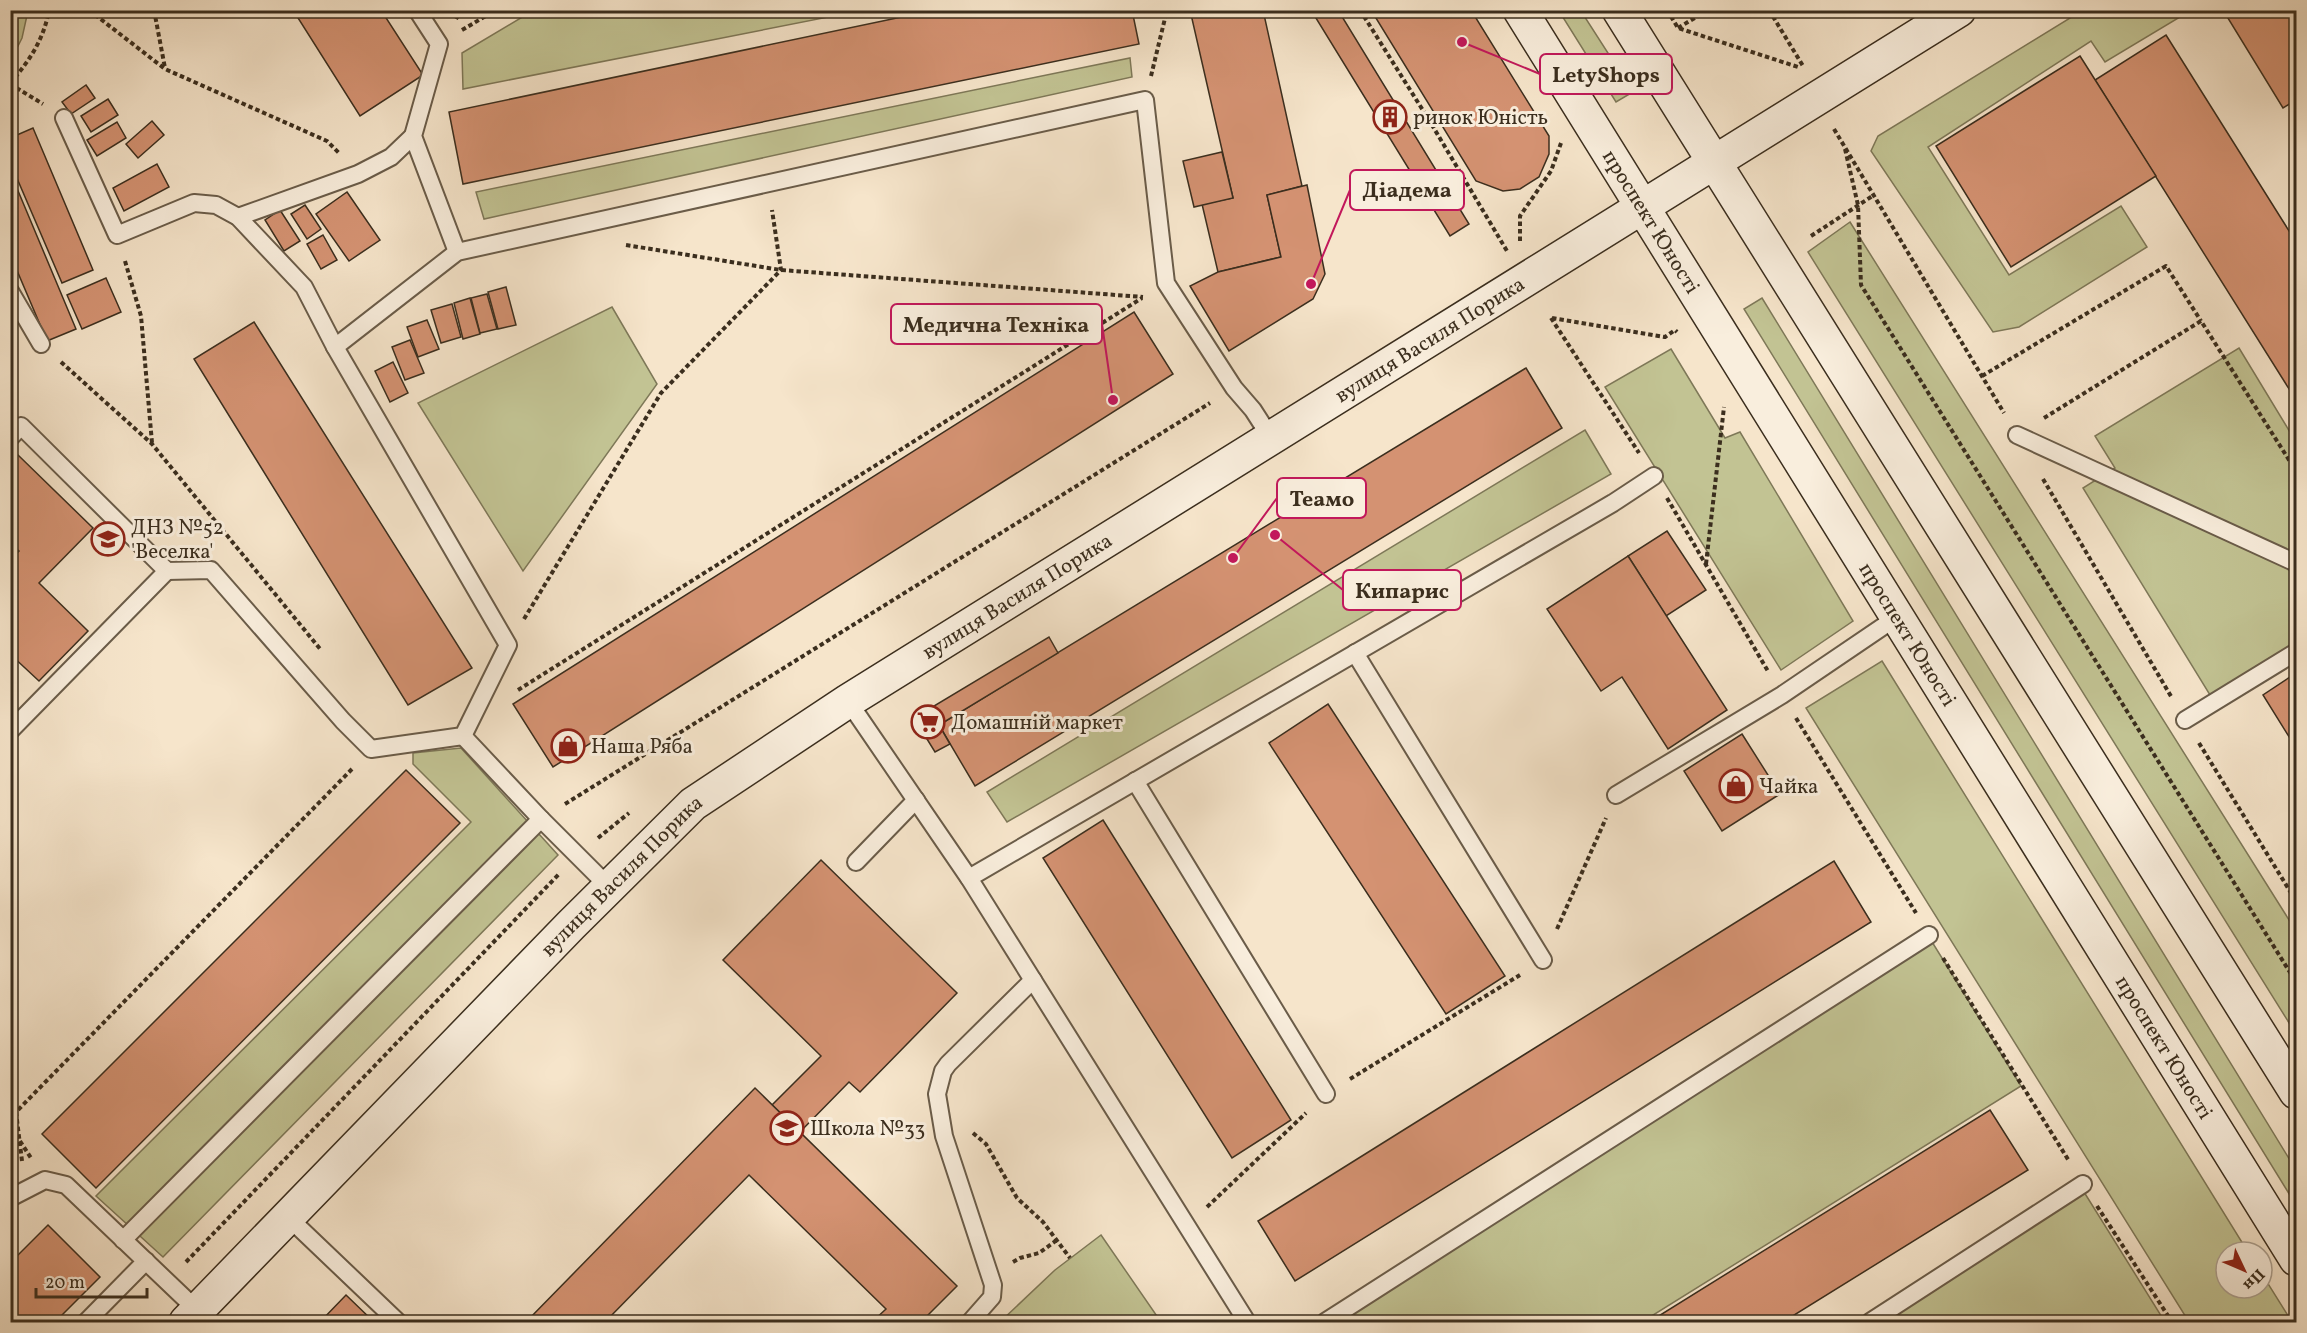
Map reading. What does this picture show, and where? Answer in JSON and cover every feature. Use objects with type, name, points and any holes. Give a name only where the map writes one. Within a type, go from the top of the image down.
[{"type":"main road","name":"проспект Юності","points":[[1520,10],[2296,1260]]},
{"type":"main road","points":[[1618,10],[2296,1092]]},
{"type":"main road","name":"вулиця Василя Порика","points":[[192,1317],[609,886],[693,804],[848,701],[1959,10]]},
{"type":"lane","points":[[238,217],[358,174],[391,157],[412,136],[439,44],[417,10]]},
{"type":"lane","points":[[335,347],[457,252],[1145,100],[1166,283],[1234,388],[1253,410],[1271,438]]},
{"type":"lane","points":[[64,117],[117,235],[194,203],[216,205],[238,217],[304,287],[335,347],[508,645],[463,736]]},
{"type":"lane","points":[[412,136],[457,252]]},
{"type":"lane","points":[[10,291],[41,344]]},
{"type":"lane","points":[[10,438],[21,426],[167,571]]},
{"type":"lane","points":[[2017,435],[2296,563]]},
{"type":"lane","points":[[969,878],[1613,503],[1654,476]]},
{"type":"lane","points":[[10,731],[167,571],[211,570],[343,722],[371,750],[463,736]]},
{"type":"lane","points":[[1616,795],[1782,695],[1897,617]]},
{"type":"lane","points":[[2185,720],[2296,652]]},
{"type":"lane","points":[[1355,653],[1543,960]]},
{"type":"lane","points":[[848,701],[969,878],[1247,1323]]},
{"type":"lane","points":[[463,736],[541,819],[609,886]]},
{"type":"lane","points":[[1135,781],[1326,1094]]},
{"type":"lane","points":[[856,862],[916,800]]},
{"type":"lane","points":[[123,1240],[541,819]]},
{"type":"lane","points":[[1325,1323],[1929,935]]},
{"type":"lane","points":[[970,1323],[992,1297],[993,1285],[944,1136],[937,1094],[943,1071],[1033,980]]},
{"type":"lane","points":[[10,1198],[45,1180],[66,1185],[146,1261],[192,1317]]},
{"type":"lane","points":[[1870,1323],[2083,1184]]},
{"type":"lane","points":[[288,1217],[398,1323]]},
{"type":"lane","points":[[86,1323],[146,1261]]},
{"type":"path","points":[[49,10],[46,26],[27,64],[10,83],[64,117]]},
{"type":"path","points":[[89,10],[165,69],[327,141],[358,174]]},
{"type":"path","points":[[154,10],[165,69]]},
{"type":"path","points":[[439,44],[496,10]]},
{"type":"path","points":[[1145,100],[1167,10]]},
{"type":"path","points":[[1360,10],[1509,253]]},
{"type":"path","points":[[1667,10],[1678,28],[1805,69]]},
{"type":"path","points":[[1678,28],[1708,10]]},
{"type":"path","points":[[1520,233],[1520,216],[1555,162],[1561,144],[1558,133]]},
{"type":"path","points":[[2296,901],[2185,720],[1844,145],[1858,205],[1861,285],[2296,982]]},
{"type":"path","points":[[768,183],[781,270]]},
{"type":"path","points":[[1811,236],[1874,195]]},
{"type":"path","points":[[117,235],[141,316],[152,444]]},
{"type":"path","points":[[616,243],[781,270],[1145,297]]},
{"type":"path","points":[[1982,376],[2166,266],[2296,471]]},
{"type":"path","points":[[508,645],[661,393],[781,270]]},
{"type":"path","points":[[472,719],[1166,283]]},
{"type":"path","points":[[1682,339],[1675,330],[1665,337],[1551,318],[1654,476],[1782,695],[2083,1184],[2172,1323]]},
{"type":"path","points":[[2017,435],[2201,321]]},
{"type":"path","points":[[41,344],[152,444],[324,654]]},
{"type":"path","points":[[541,819],[1234,388]]},
{"type":"path","points":[[1706,564],[1724,408],[1718,399]]},
{"type":"path","points":[[16,1112],[371,750]]},
{"type":"path","points":[[1187,1226],[1326,1094],[1543,960],[1616,795]]},
{"type":"path","points":[[10,1107],[16,1112],[25,1189]]},
{"type":"path","points":[[944,1136],[969,1131],[980,1138],[991,1152],[1017,1198],[1042,1222],[1070,1258]]},
{"type":"path","points":[[991,1276],[1020,1258],[1039,1253],[1057,1240]]},
{"type":"green space","points":[[11,10],[28,11],[22,38],[11,60]]},
{"type":"green space","points":[[534,10],[859,11],[463,89],[462,53]]},
{"type":"green space","points":[[2083,10],[2190,11],[2105,62],[2091,41],[1928,147],[2009,275],[2121,206],[2147,247],[2019,327],[1993,332],[1871,151],[1878,136]]},
{"type":"green space","points":[[1559,11],[1581,11],[1633,92],[1616,102]]},
{"type":"green space","points":[[1130,58],[1132,77],[484,219],[476,192]]},
{"type":"green space","points":[[1850,222],[2296,931],[2296,1034],[1808,252]]},
{"type":"green space","points":[[1762,298],[2296,1170],[2296,1205],[1744,309]]},
{"type":"green space","points":[[612,307],[657,384],[523,571],[418,403]]},
{"type":"green space","points":[[2239,348],[2296,442],[2296,642],[2210,695],[2083,488],[2115,468],[2095,436]]},
{"type":"green space","points":[[1671,349],[1725,438],[1740,432],[1853,621],[1781,670],[1605,387]]},
{"type":"green space","points":[[1585,430],[1611,474],[1007,822],[987,792]]},
{"type":"green space","points":[[1882,661],[2241,1240],[2214,1240],[2214,1300],[2274,1300],[2274,1293],[2292,1322],[2189,1322],[1806,708]]},
{"type":"green space","points":[[461,748],[558,855],[163,1257],[96,1196],[471,822],[413,764],[413,753]]},
{"type":"green space","points":[[1929,937],[2021,1086],[1642,1322],[1330,1322]]},
{"type":"green space","points":[[2084,1192],[2165,1322],[1884,1322]]},
{"type":"green space","points":[[1101,1235],[1161,1322],[1000,1322],[1055,1270]]},
{"type":"building","points":[[293,10],[381,10],[423,75],[360,116]]},
{"type":"building","points":[[935,10],[1132,10],[1139,44],[463,184],[449,112]]},
{"type":"building","points":[[1190,10],[1263,10],[1302,186],[1267,195],[1281,257],[1218,272],[1202,204],[1233,198]]},
{"type":"building","name":"ринок Юність","points":[[1311,10],[1338,10],[1469,224],[1450,236]]},
{"type":"building","points":[[1371,10],[1471,10],[1549,136],[1549,154],[1539,177],[1520,189],[1503,191],[1476,181]]},
{"type":"building","points":[[2223,10],[2296,10],[2296,100],[2283,108]]},
{"type":"building","points":[[2166,35],[2296,242],[2296,400],[2095,80]]},
{"type":"building","points":[[2080,56],[2156,176],[2011,267],[1936,146]]},
{"type":"building","points":[[86,85],[95,98],[71,114],[62,102]]},
{"type":"building","points":[[108,99],[118,115],[91,132],[81,116]]},
{"type":"building","points":[[152,121],[164,135],[138,158],[126,144]]},
{"type":"building","points":[[117,122],[126,138],[97,156],[87,140]]},
{"type":"building","points":[[33,128],[93,270],[62,283],[10,162],[10,138]]},
{"type":"building","points":[[1222,152],[1233,198],[1194,207],[1183,161]]},
{"type":"building","points":[[157,164],[169,187],[124,211],[113,188]]},
{"type":"building","points":[[1307,185],[1325,274],[1313,299],[1229,351],[1190,286],[1218,272],[1281,257],[1267,195]]},
{"type":"building","points":[[16,186],[76,329],[47,341],[10,254],[10,188]]},
{"type":"building","points":[[347,192],[380,240],[349,261],[316,214]]},
{"type":"building","points":[[305,205],[321,229],[307,239],[291,214]]},
{"type":"building","points":[[280,210],[300,241],[284,251],[265,220]]},
{"type":"building","points":[[323,235],[337,260],[321,269],[307,244]]},
{"type":"building","points":[[106,278],[121,312],[82,329],[67,295]]},
{"type":"building","points":[[506,287],[516,325],[498,329],[488,292]]},
{"type":"building","points":[[487,294],[497,329],[480,333],[471,298]]},
{"type":"building","points":[[470,298],[480,334],[463,339],[454,303]]},
{"type":"building","points":[[452,304],[461,337],[441,343],[431,310]]},
{"type":"building","points":[[1134,312],[1173,374],[553,767],[513,704]]},
{"type":"building","points":[[427,320],[439,349],[418,357],[407,327]]},
{"type":"building","points":[[254,322],[472,668],[408,705],[194,359]]},
{"type":"building","points":[[410,340],[424,373],[405,380],[392,347]]},
{"type":"building","points":[[393,362],[408,393],[390,402],[375,371]]},
{"type":"building","points":[[1526,368],[1562,428],[975,786],[939,725]]},
{"type":"building","points":[[18,455],[93,528],[39,583],[88,631],[39,681],[10,654],[10,560],[19,551],[10,543],[10,462]]},
{"type":"building","points":[[1667,531],[1706,590],[1666,616],[1628,556]]},
{"type":"building","points":[[1628,556],[1727,710],[1668,749],[1622,677],[1601,691],[1547,609]]},
{"type":"building","points":[[1049,637],[1058,653],[939,725],[950,744],[935,752],[914,718]]},
{"type":"building","points":[[2296,673],[2296,748],[2263,695]]},
{"type":"building","points":[[1328,704],[1505,976],[1446,1014],[1269,743]]},
{"type":"building","points":[[1742,734],[1780,794],[1722,831],[1684,771]]},
{"type":"building","points":[[406,770],[460,823],[96,1188],[42,1134]]},
{"type":"building","points":[[1103,820],[1291,1120],[1232,1158],[1043,858]]},
{"type":"building","points":[[821,860],[957,993],[860,1092],[849,1082],[800,1132],[772,1105],[821,1056],[723,960]]},
{"type":"building","points":[[1834,861],[1871,922],[1295,1281],[1258,1221]]},
{"type":"building","points":[[755,1088],[957,1286],[921,1322],[872,1322],[886,1309],[749,1175],[607,1322],[526,1322]]},
{"type":"building","points":[[1990,1110],[2028,1170],[1783,1322],[1649,1322]]},
{"type":"building","points":[[48,1225],[100,1277],[55,1322],[10,1322],[10,1263]]},
{"type":"building","points":[[346,1295],[374,1322],[320,1322]]},
{"type":"place","name":"LetyShops","points":[[1462,42]]},
{"type":"place","name":"ринок Юність","points":[[1390,117]]},
{"type":"place","name":"Діадема","points":[[1311,284]]},
{"type":"place","name":"Медична Техніка","points":[[1113,400]]},
{"type":"place","name":"Кипарис","points":[[1275,535]]},
{"type":"place","name":"ДНЗ №52 'Веселка'","points":[[108,539]]},
{"type":"place","name":"Теамо","points":[[1233,558]]},
{"type":"place","name":"Домашній маркет","points":[[928,722]]},
{"type":"place","name":"Наша Ряба","points":[[568,746]]},
{"type":"place","name":"Чайка","points":[[1736,786]]},
{"type":"place","name":"Школа №33","points":[[787,1128]]}]
